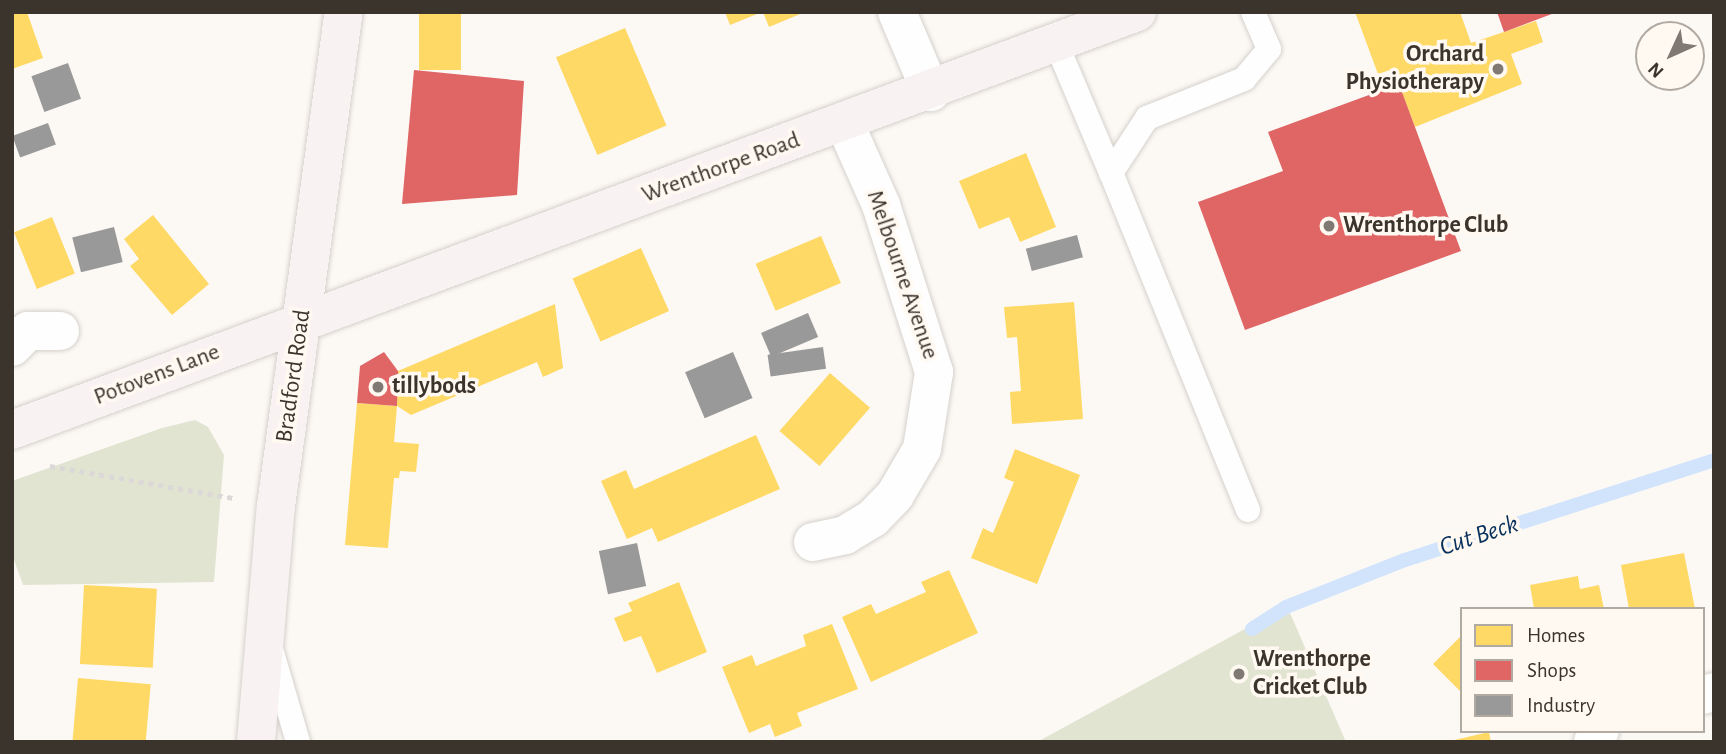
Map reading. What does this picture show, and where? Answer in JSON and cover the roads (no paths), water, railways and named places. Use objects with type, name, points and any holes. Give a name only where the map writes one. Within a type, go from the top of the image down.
[{"type":"street","name":"Bradford Road","points":[[256,742],[276,506],[344,12]]},
{"type":"street","points":[[897,12],[931,92]]},
{"type":"street","name":"Wrenthorpe Road","points":[[302,320],[845,124],[1137,12]]},
{"type":"street","name":"Melbourne Avenue","points":[[809,543],[845,534],[873,518],[895,495],[922,449],[934,372],[881,205],[845,124]]},
{"type":"street","name":"Potovens Lane","points":[[12,430],[302,320]]},
{"type":"lane","points":[[1111,173],[1147,118],[1244,79],[1269,48],[1253,12]]},
{"type":"lane","points":[[1056,43],[1248,510]]},
{"type":"lane","points":[[264,625],[298,742]]},
{"type":"waterway","name":"Cut Beck","points":[[1252,629],[1286,607],[1405,560],[1714,460]]},
{"type":"place","name":"Orchard Physiotherapy","points":[[1498,69]]},
{"type":"place","name":"Wrenthorpe Club","points":[[1329,226]]},
{"type":"place","name":"tillybods","points":[[378,387]]},
{"type":"place","name":"Wrenthorpe Cricket Club","points":[[1239,674]]}]
